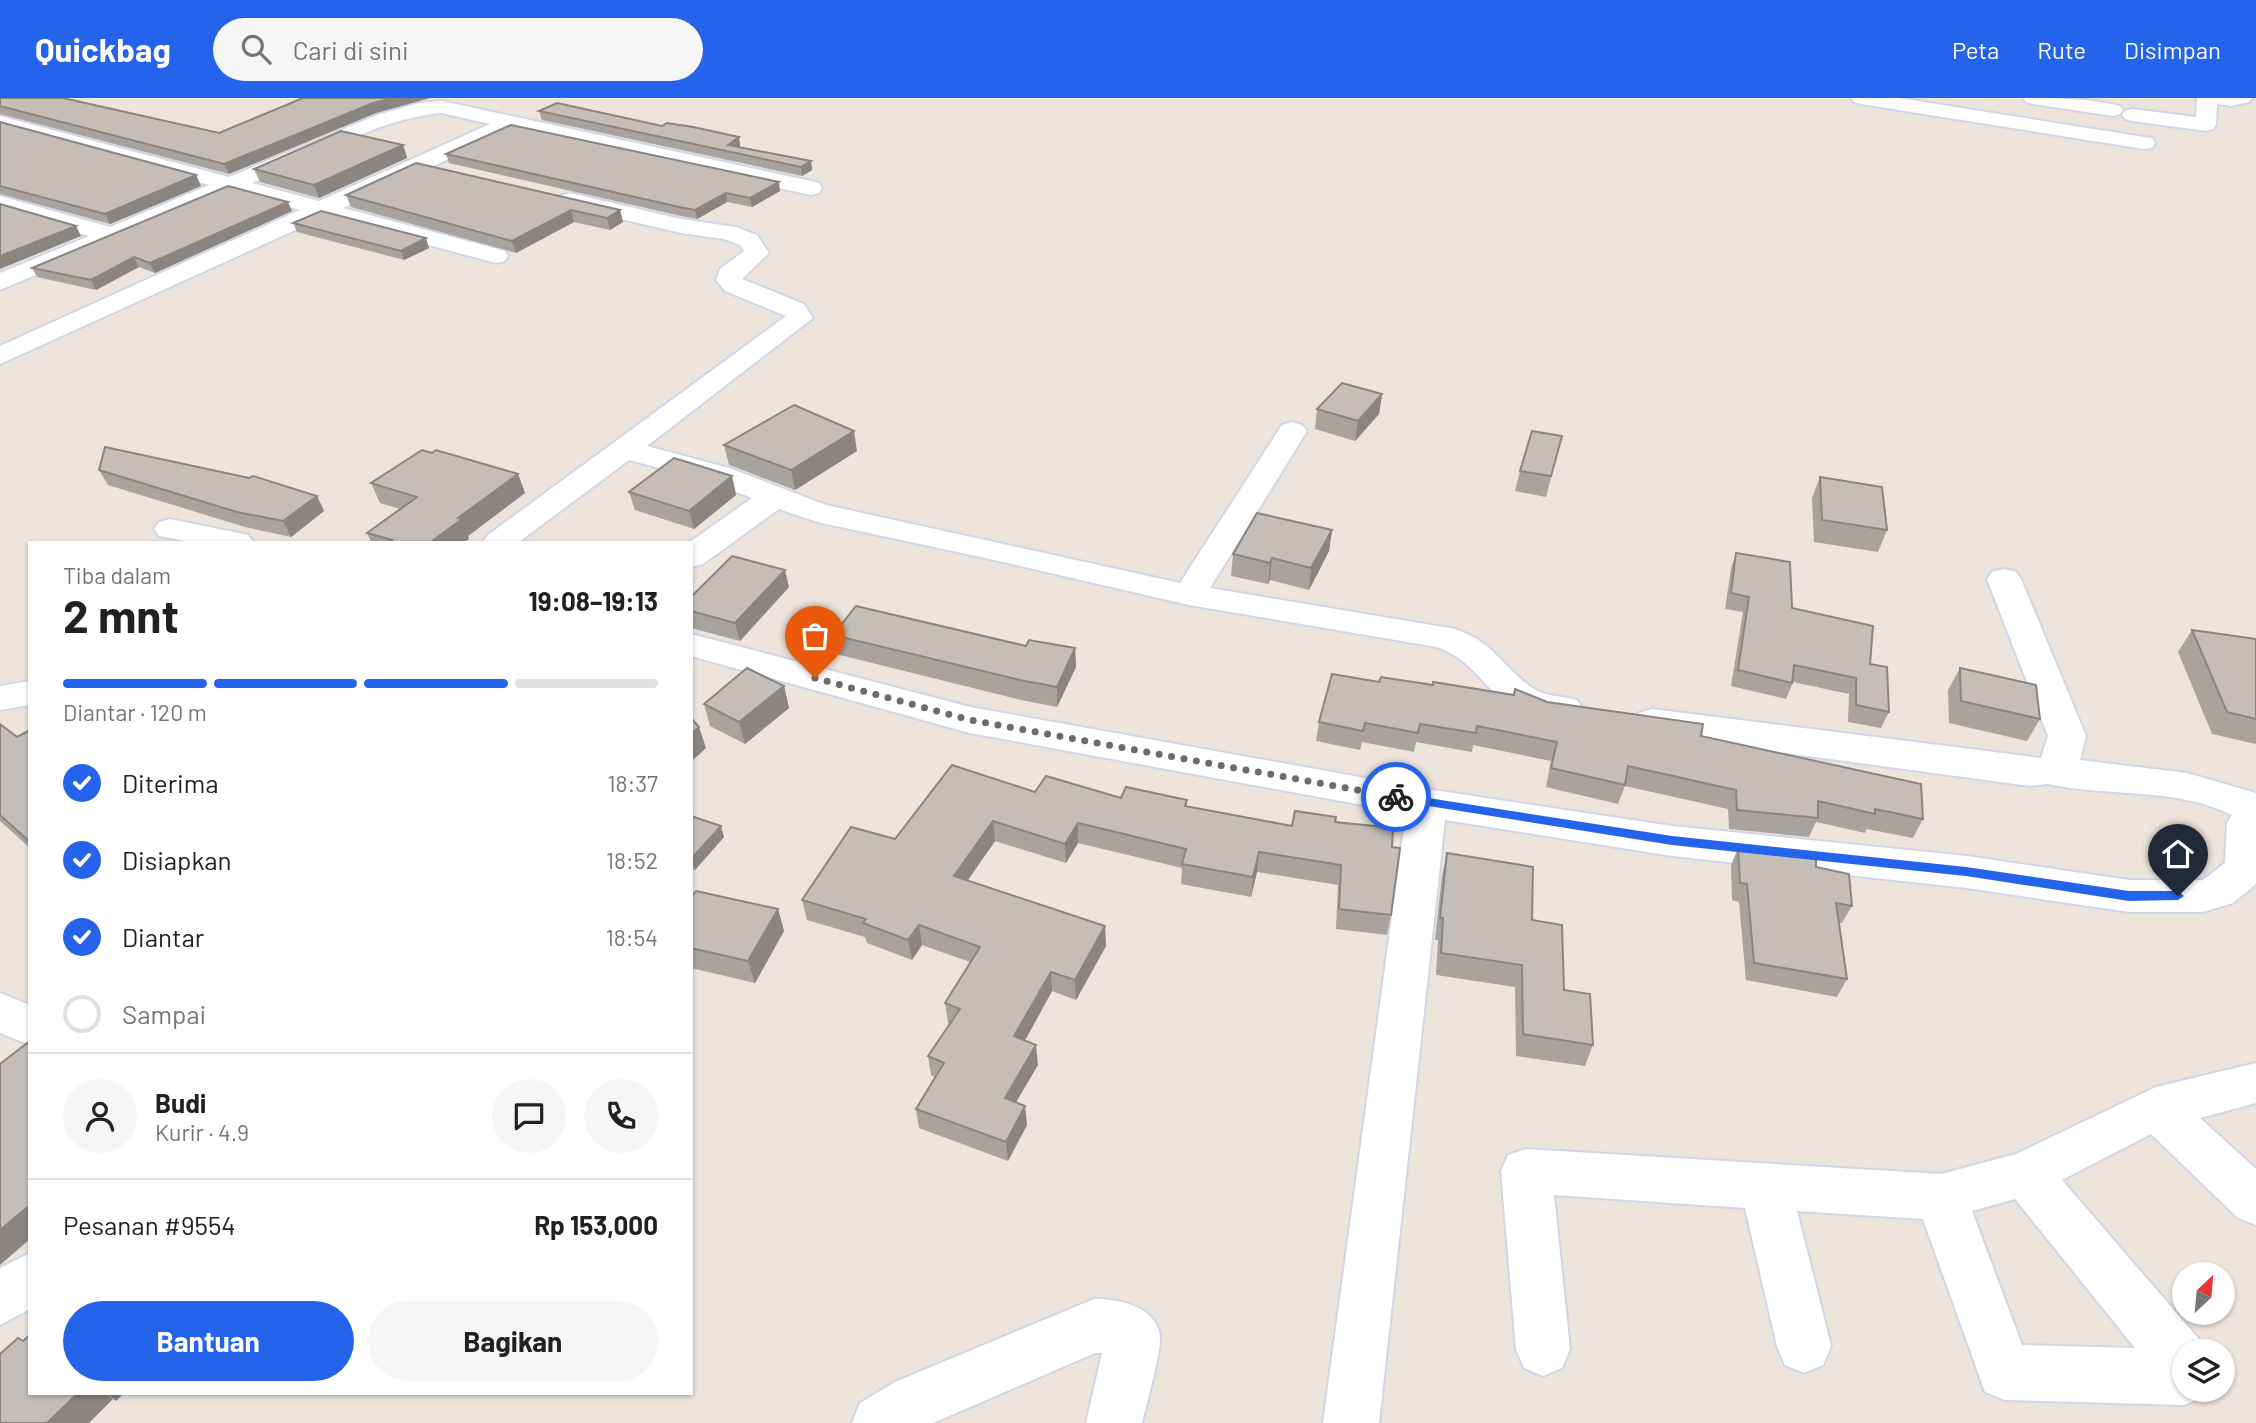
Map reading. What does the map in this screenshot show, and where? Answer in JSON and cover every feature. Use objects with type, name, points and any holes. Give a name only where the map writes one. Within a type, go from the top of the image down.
[{"type":"street","points":[[1857,121],[1865,98],[2144,143]]},
{"type":"street","points":[[2033,98],[2206,125],[2207,98]]},
{"type":"street","points":[[2216,98],[2242,98]]},
{"type":"street","points":[[0,282],[350,133],[418,109],[442,107],[480,115],[510,112],[811,188]]},
{"type":"street","points":[[0,356],[418,165],[510,112]]},
{"type":"street","points":[[4,126],[496,256]]},
{"type":"street","points":[[418,165],[457,174]]},
{"type":"street","points":[[500,541],[800,318],[795,310],[746,292],[729,280],[729,274],[757,253],[749,240],[729,232],[681,226],[549,195]]},
{"type":"street","points":[[0,203],[112,235]]},
{"type":"street","points":[[1189,595],[1292,431]]},
{"type":"street","points":[[625,448],[657,460],[718,474],[817,513],[1189,595],[1462,642],[1477,651],[1524,699],[1542,706],[1901,757],[2031,772],[2051,771],[2201,790],[2240,800],[2256,810]]},
{"type":"street","points":[[693,555],[775,497]]},
{"type":"street","points":[[170,529],[232,541]]},
{"type":"street","points":[[2004,579],[2067,736],[2062,762],[2051,771]]},
{"type":"street","points":[[693,646],[970,720],[1427,803],[1672,841],[1966,872],[2129,896],[2203,896],[2218,892],[2246,868],[2247,823],[2256,817]]},
{"type":"street","points":[[0,698],[28,693]]},
{"type":"street","points":[[1352,1423],[1362,1318],[1396,1073],[1427,803]]},
{"type":"street","points":[[0,1012],[28,1025]]},
{"type":"street","points":[[1543,1349],[1526,1171],[1941,1197],[2025,1174],[2156,1108],[2256,1083]]},
{"type":"street","points":[[2156,1108],[2256,1202]]},
{"type":"street","points":[[2025,1174],[2172,1351]]},
{"type":"street","points":[[1766,1186],[1804,1346]]},
{"type":"street","points":[[1941,1197],[2006,1372],[2172,1377]]},
{"type":"street","points":[[0,1298],[28,1279]]},
{"type":"street","points":[[880,1423],[915,1402],[1094,1326],[1117,1326],[1133,1337],[1114,1423]]},
{"type":"building","points":[[0,98],[63,98],[219,133],[303,98],[393,98],[373,103],[224,164],[0,106]]},
{"type":"building","points":[[557,103],[662,126],[667,123],[739,137],[728,145],[811,161],[801,167],[539,111]]},
{"type":"building","points":[[0,122],[196,175],[105,214],[0,186]]},
{"type":"building","points":[[511,125],[779,182],[750,198],[726,193],[695,210],[446,154]]},
{"type":"building","points":[[341,131],[403,145],[314,185],[254,169]]},
{"type":"building","points":[[416,163],[620,210],[607,218],[571,210],[512,241],[346,195]]},
{"type":"building","points":[[228,186],[288,202],[150,263],[134,257],[91,280],[32,268]]},
{"type":"building","points":[[0,204],[76,226],[0,256]]},
{"type":"building","points":[[321,211],[426,238],[401,251],[293,223]]},
{"type":"building","points":[[1342,383],[1382,394],[1358,421],[1317,409]]},
{"type":"building","points":[[794,405],[854,431],[791,470],[724,445]]},
{"type":"building","points":[[1532,431],[1562,436],[1551,476],[1520,471]]},
{"type":"building","points":[[105,447],[249,478],[253,476],[317,496],[283,521],[237,512],[99,470]]},
{"type":"building","points":[[422,450],[432,453],[436,450],[518,474],[458,518],[462,519],[432,541],[390,541],[367,533],[417,497],[371,483]]},
{"type":"building","points":[[674,458],[732,476],[689,511],[629,492]]},
{"type":"building","points":[[1820,477],[1882,487],[1887,530],[1822,520]]},
{"type":"building","points":[[1257,513],[1332,530],[1311,568],[1272,558],[1270,563],[1233,554]]},
{"type":"building","points":[[1736,553],[1790,562],[1792,608],[1873,626],[1870,664],[1887,667],[1889,712],[1856,705],[1856,678],[1794,665],[1792,683],[1738,670],[1749,597],[1731,593]]},
{"type":"building","points":[[732,556],[785,570],[735,623],[693,612],[693,595]]},
{"type":"building","points":[[856,606],[1026,646],[1029,640],[1075,648],[1057,687],[1020,680],[833,635]]},
{"type":"building","points":[[2192,630],[2256,639],[2256,719],[2227,712]]},
{"type":"building","points":[[747,668],[784,686],[739,722],[704,704]]},
{"type":"building","points":[[1960,668],[2036,685],[2040,719],[1961,701]]},
{"type":"building","points":[[1332,674],[1379,682],[1381,677],[1433,685],[1433,682],[1514,695],[1515,689],[1547,702],[1703,724],[1701,736],[1921,784],[1923,819],[1875,809],[1875,814],[1818,801],[1818,818],[1737,810],[1736,790],[1628,766],[1625,785],[1551,768],[1557,742],[1477,726],[1476,733],[1420,724],[1418,733],[1365,723],[1363,731],[1319,722]]},
{"type":"building","points":[[693,720],[699,727],[693,732]]},
{"type":"building","points":[[0,724],[17,737],[28,731],[28,840],[0,815]]},
{"type":"building","points":[[952,765],[1035,792],[1046,776],[1121,798],[1126,787],[1187,800],[1185,806],[1292,826],[1295,811],[1336,817],[1335,822],[1393,828],[1392,847],[1400,848],[1391,915],[1339,909],[1341,865],[1259,852],[1253,877],[1182,864],[1186,849],[1078,823],[1065,844],[993,821],[954,876],[1105,926],[1075,980],[1051,972],[1014,1036],[1036,1045],[1005,1098],[1025,1106],[1006,1142],[916,1109],[944,1063],[928,1056],[960,1009],[945,1003],[980,947],[919,925],[908,940],[863,923],[866,919],[802,900],[851,827],[895,839]]},
{"type":"building","points":[[693,817],[721,826],[693,857]]},
{"type":"building","points":[[1738,848],[1816,856],[1816,867],[1849,874],[1852,906],[1836,903],[1847,979],[1754,963],[1747,884],[1740,883]]},
{"type":"building","points":[[1447,853],[1533,867],[1532,920],[1562,925],[1564,990],[1590,994],[1593,1045],[1523,1034],[1522,965],[1441,953],[1443,918],[1440,918]]},
{"type":"building","points":[[696,891],[778,909],[748,961],[693,948],[693,895]]},
{"type":"building","points":[[28,1043],[28,1207],[0,1230],[0,1064]]},
{"type":"building","points":[[28,1337],[28,1395],[76,1395],[47,1423],[0,1423],[0,1354],[18,1338],[23,1341]]},
{"type":"way so far","points":[[815,678],[970,720],[1074,741],[1396,797]]},
{"type":"route","points":[[1396,797],[1672,841],[1966,872],[2129,896],[2178,896]]}]
